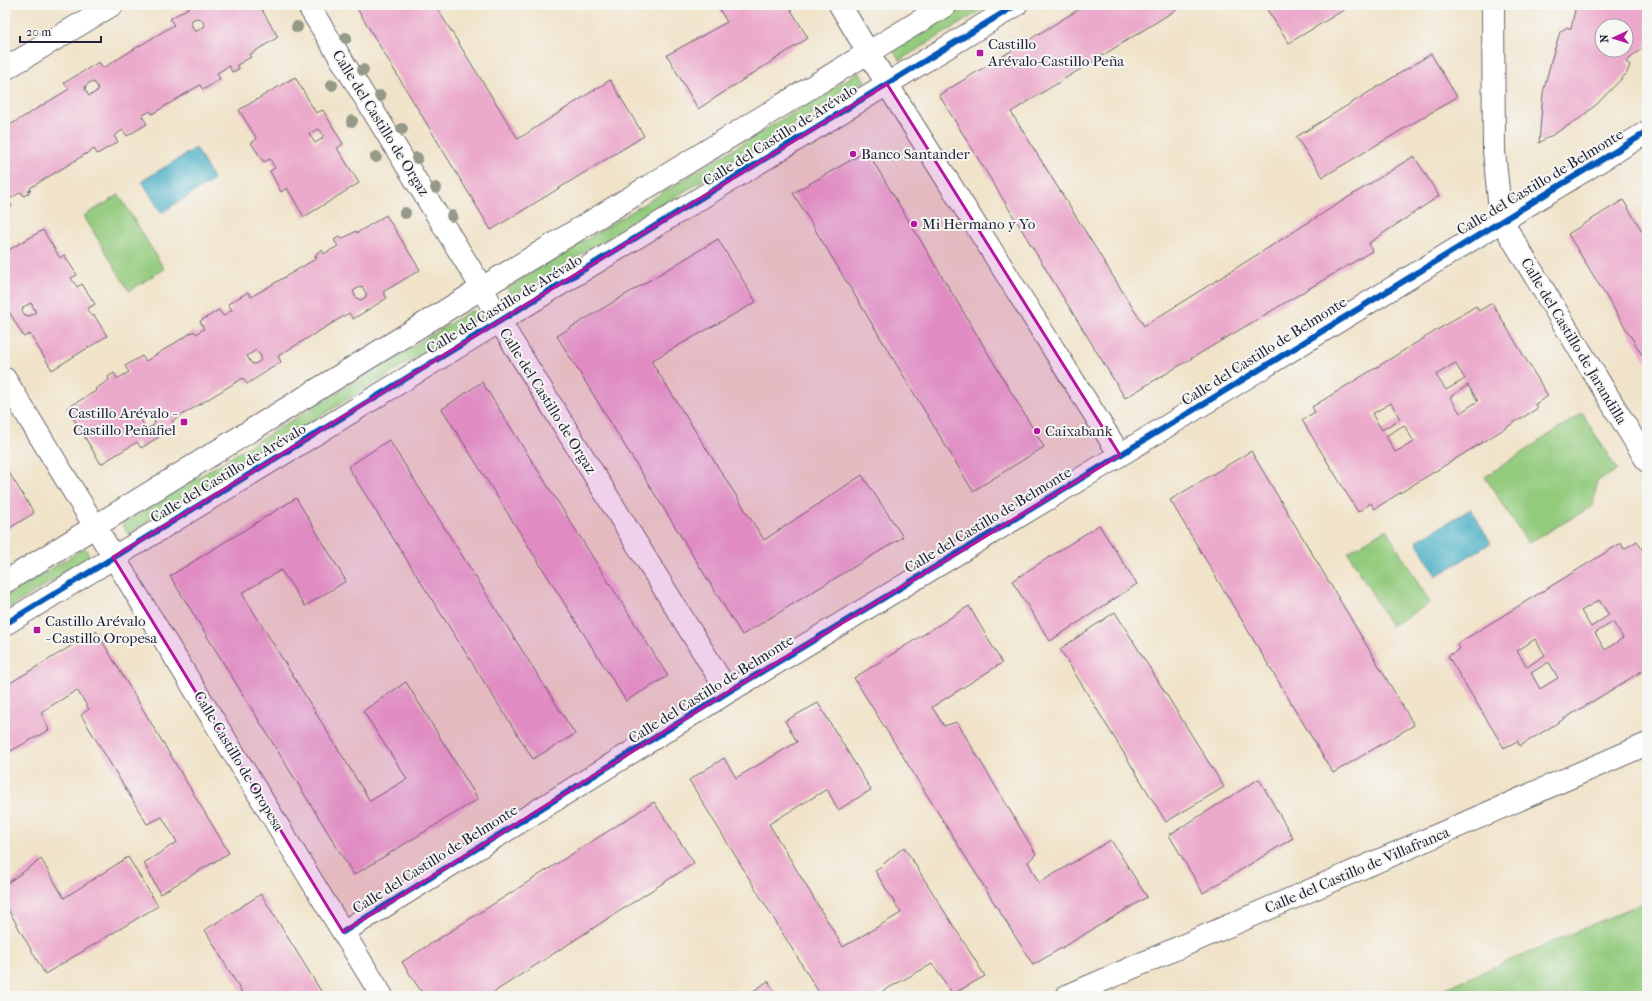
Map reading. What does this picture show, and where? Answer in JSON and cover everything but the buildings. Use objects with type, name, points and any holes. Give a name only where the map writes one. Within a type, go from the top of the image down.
[{"type":"street","points":[[5,68],[112,5]]},
{"type":"street","name":"Calle del Castillo de Orgaz","points":[[308,5],[482,288],[500,322],[728,692]]},
{"type":"street","points":[[840,5],[887,84],[1120,455]]},
{"type":"street","name":"Calle del Castillo de Arévalo","points":[[5,582],[482,288],[946,5]]},
{"type":"street","name":"Calle del Castillo de Arévalo","points":[[5,624],[1016,5]]},
{"type":"street","points":[[1493,5],[1494,152],[1501,220]]},
{"type":"street","name":"Calle del Castillo de Belmonte","points":[[343,932],[728,692],[1120,455],[1501,220],[1647,132]]},
{"type":"street","name":"Calle del Castillo de Jarandilla","points":[[1501,220],[1647,461]]},
{"type":"street","name":"Calle Castillo de Oropesa","points":[[5,379],[382,996]]},
{"type":"street","name":"Calle del Castillo de Villafranca","points":[[1067,996],[1647,744]]},
{"type":"highlighted area","points":[[887,84],[1120,455],[728,692],[343,932],[113,557]]},
{"type":"green space","points":[[966,5],[990,5],[900,60],[893,50]]},
{"type":"green space","points":[[859,72],[865,81],[512,297],[507,288]]},
{"type":"green space","points":[[119,195],[164,269],[129,291],[84,216]]},
{"type":"green space","points":[[472,310],[478,320],[128,534],[122,524]]},
{"type":"green space","points":[[1582,413],[1617,470],[1597,481],[1593,506],[1528,543],[1485,477]]},
{"type":"green space","points":[[1386,529],[1430,603],[1391,626],[1348,552]]},
{"type":"green space","points":[[85,548],[91,558],[5,610],[5,597]]},
{"type":"green space","points":[[1647,901],[1647,996],[1427,996]]},
{"type":"water","points":[[196,148],[214,180],[161,213],[142,181]]},
{"type":"water","points":[[1471,509],[1491,543],[1436,576],[1416,541]]},
{"type":"cycle path","points":[[5,624],[1016,5]]},
{"type":"cycle path","points":[[343,932],[728,692],[1120,455],[1647,132]]},
{"type":"place","name":"Castillo Arévalo-Castillo Peña","points":[[980,53]]},
{"type":"place","name":"Banco Santander","points":[[853,154]]},
{"type":"place","name":"Mi Hermano y Yo","points":[[914,224]]},
{"type":"place","name":"Castillo Arévalo - Castillo Peñafiel","points":[[184,422]]},
{"type":"place","name":"Caixabank","points":[[1037,431]]},
{"type":"place","name":"Castillo Arévalo - Castillo Oropesa","points":[[37,630]]}]
